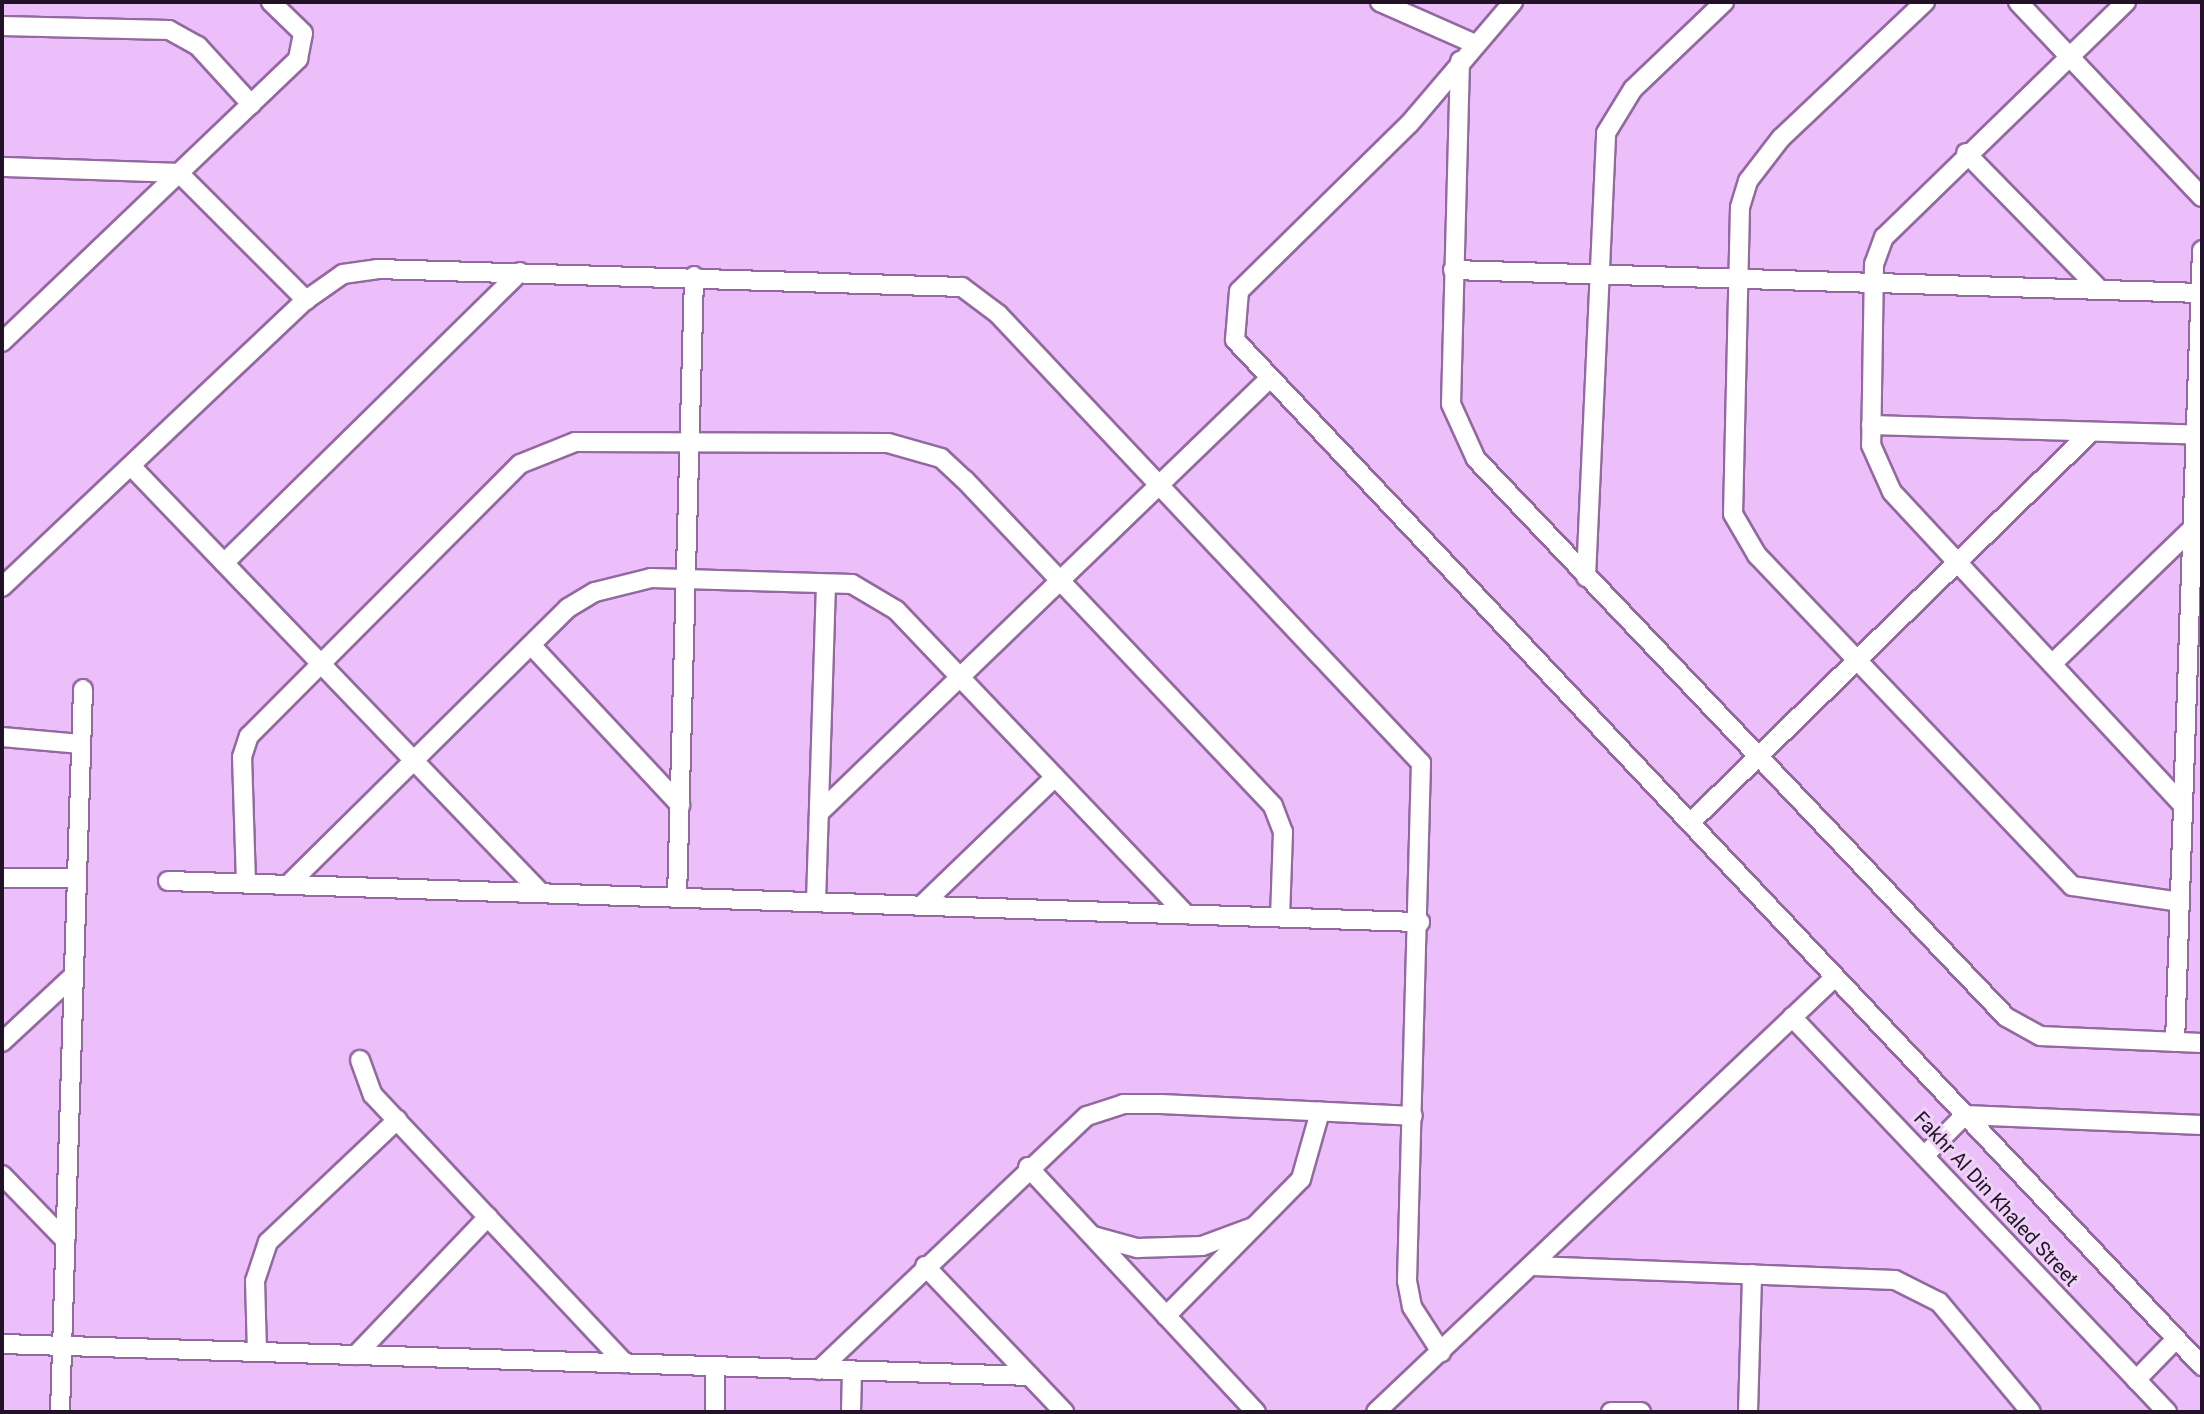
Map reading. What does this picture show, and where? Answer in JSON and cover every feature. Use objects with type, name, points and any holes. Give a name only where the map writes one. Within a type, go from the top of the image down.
[{"type":"street","points":[[2,342],[251,104],[306,43],[271,2]]},
{"type":"street","points":[[1380,2],[1473,43]]},
{"type":"street","name":"Fakhr Al Din Khaled Street","points":[[1513,2],[1473,43],[1409,124],[1239,291],[1232,307],[1235,340],[1268,380],[2202,1366]]},
{"type":"street","points":[[1586,577],[1603,160],[1616,109],[1724,2]]},
{"type":"street","points":[[1925,2],[1762,160],[1740,207],[1733,514],[1757,555],[2072,886],[2100,896],[2180,902]]},
{"type":"street","points":[[2018,2],[2202,197]]},
{"type":"street","points":[[2126,2],[1966,153],[1884,237],[1873,282],[1871,425],[1878,470],[1957,563],[2183,805]]},
{"type":"street","points":[[2,26],[169,30],[198,46],[251,104]]},
{"type":"street","points":[[1460,61],[1451,404],[1460,433],[1586,577],[2020,1028],[2040,1036],[2202,1043]]},
{"type":"street","points":[[1966,153],[2098,288]]},
{"type":"street","points":[[2,167],[179,173],[306,300]]},
{"type":"street","points":[[2175,1042],[2192,529],[2199,435],[2202,250]]},
{"type":"street","points":[[2,587],[306,300],[360,270],[694,276],[962,287],[982,298],[1421,763],[1420,922],[1407,1281],[1412,1307],[1441,1352]]},
{"type":"street","points":[[1453,270],[2201,293]]},
{"type":"street","points":[[224,563],[520,272]]},
{"type":"street","points":[[677,898],[694,276]]},
{"type":"street","points":[[819,813],[1268,380]]},
{"type":"street","points":[[1871,425],[2199,435]]},
{"type":"street","points":[[1690,823],[2091,432]]},
{"type":"street","points":[[246,883],[242,757],[249,736],[319,662],[520,464],[575,442],[917,446],[965,480],[1273,806],[1283,832],[1280,917]]},
{"type":"street","points":[[131,466],[541,893]]},
{"type":"street","points":[[2052,664],[2192,529]]},
{"type":"street","points":[[288,885],[568,608],[623,579],[826,584],[875,595],[960,677],[1186,914]]},
{"type":"street","points":[[816,902],[826,584]]},
{"type":"street","points":[[531,645],[680,805]]},
{"type":"street","points":[[60,1412],[83,689]]},
{"type":"street","points":[[2,737],[81,744]]},
{"type":"street","points":[[921,906],[1055,777]]},
{"type":"street","points":[[2,878],[76,878]]},
{"type":"street","points":[[168,881],[1420,922]]},
{"type":"street","points":[[2,1042],[73,976]]},
{"type":"street","points":[[1376,1412],[1835,977]]},
{"type":"street","name":"Fakhr Al Din Khaled Street","points":[[1792,1017],[2167,1412]]},
{"type":"street","points":[[360,1060],[365,1083],[397,1120],[625,1363]]},
{"type":"street","points":[[819,1370],[1028,1167],[1087,1116],[1123,1104],[1413,1116]]},
{"type":"street","points":[[1166,1316],[1301,1179],[1320,1112]]},
{"type":"street","points":[[1924,1156],[1965,1115],[2202,1125]]},
{"type":"street","points":[[257,1352],[255,1281],[268,1242],[397,1120]]},
{"type":"street","points":[[1028,1167],[1256,1412]]},
{"type":"street","points":[[2,1175],[65,1240]]},
{"type":"street","points":[[356,1355],[488,1217]]},
{"type":"street","points":[[1093,1236],[1137,1248],[1202,1246],[1259,1225]]},
{"type":"street","points":[[925,1266],[1064,1412]]},
{"type":"street","points":[[1533,1266],[1895,1280],[1919,1288],[1957,1320],[2031,1412]]},
{"type":"street","points":[[1748,1412],[1752,1274]]},
{"type":"street","points":[[2136,1380],[2176,1339]]},
{"type":"street","points":[[2,1344],[1030,1376]]},
{"type":"street","points":[[715,1366],[715,1412]]},
{"type":"street","points":[[851,1412],[852,1371]]},
{"type":"street","points":[[1611,1412],[1641,1412]]}]
